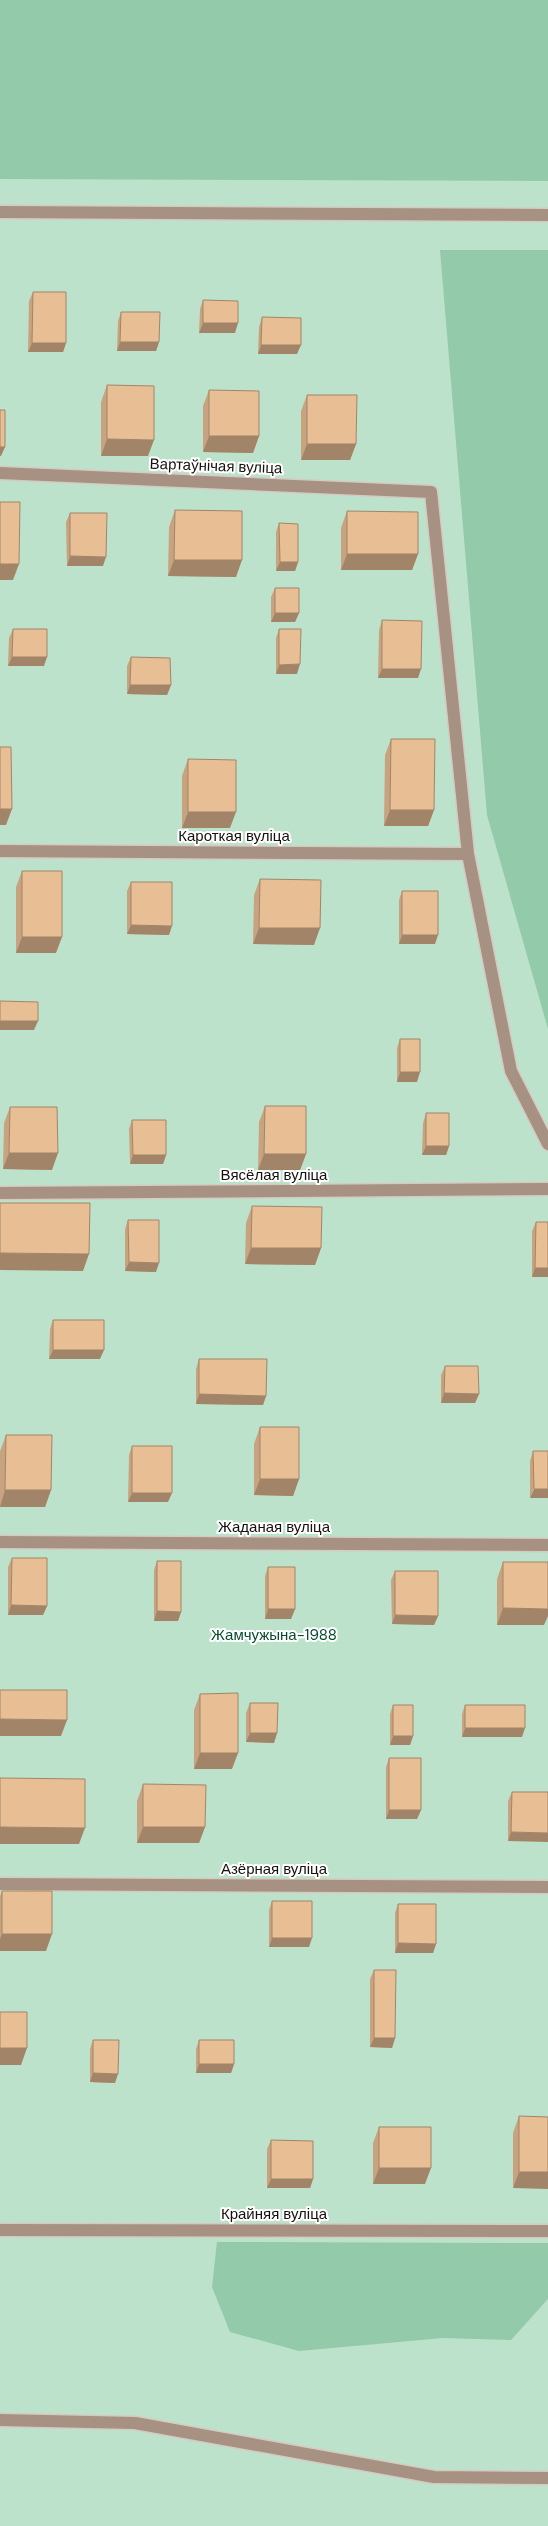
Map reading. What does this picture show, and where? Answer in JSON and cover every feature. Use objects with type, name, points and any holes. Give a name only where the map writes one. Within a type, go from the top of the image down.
[{"type":"street","points":[[0,212],[548,216]]},
{"type":"street","name":"Вартаўнічая вуліца","points":[[0,473],[431,492],[468,854]]},
{"type":"street","name":"Кароткая вуліца","points":[[0,851],[468,854]]},
{"type":"street","points":[[468,854],[511,1072],[548,1144]]},
{"type":"street","name":"Вясёлая вуліца","points":[[0,1193],[548,1190]]},
{"type":"street","name":"Жаданая вуліца","points":[[0,1542],[548,1545]]},
{"type":"street","name":"Азёрная вуліца","points":[[0,1884],[548,1887]]},
{"type":"street","name":"Крайняя вуліца","points":[[0,2230],[548,2231]]},
{"type":"street","points":[[0,2420],[135,2423],[434,2477],[548,2478]]},
{"type":"green space","name":"Жамчужына-1988","points":[[0,0],[548,0],[548,2526],[0,2526]]},
{"type":"green space","points":[[0,0],[548,0],[548,181],[0,179]]},
{"type":"green space","points":[[440,250],[548,250],[548,1029],[487,815]]},
{"type":"green space","points":[[217,2242],[548,2243],[548,2299],[511,2340],[443,2338],[299,2351],[230,2332],[212,2287]]},
{"type":"building","points":[[33,292],[66,292],[66,343],[32,343]]},
{"type":"building","points":[[203,300],[238,301],[238,323],[203,323]]},
{"type":"building","points":[[121,312],[160,312],[159,342],[120,342]]},
{"type":"building","points":[[262,317],[301,318],[301,345],[261,345]]},
{"type":"building","points":[[107,385],[154,386],[154,440],[107,439]]},
{"type":"building","points":[[209,390],[259,391],[259,436],[209,436]]},
{"type":"building","points":[[307,395],[357,395],[356,444],[307,444]]},
{"type":"building","points":[[0,410],[5,410],[5,447],[0,447]]},
{"type":"building","points":[[0,502],[20,502],[19,564],[0,564]]},
{"type":"building","points":[[175,510],[242,511],[242,560],[174,560]]},
{"type":"building","points":[[347,511],[418,512],[418,554],[347,554]]},
{"type":"building","points":[[70,513],[107,513],[106,557],[70,556]]},
{"type":"building","points":[[279,523],[298,524],[298,562],[280,562]]},
{"type":"building","points":[[275,588],[299,588],[299,613],[275,613]]},
{"type":"building","points":[[382,620],[422,621],[421,669],[382,669]]},
{"type":"building","points":[[13,629],[47,629],[47,657],[12,657]]},
{"type":"building","points":[[279,629],[301,629],[300,664],[279,665]]},
{"type":"building","points":[[131,657],[170,658],[171,685],[130,685]]},
{"type":"building","points":[[391,739],[435,739],[434,810],[390,810]]},
{"type":"building","points":[[0,747],[11,747],[12,809],[0,809]]},
{"type":"building","points":[[188,759],[236,760],[236,812],[188,812]]},
{"type":"building","points":[[22,871],[62,871],[62,937],[22,937]]},
{"type":"building","points":[[260,879],[321,880],[320,928],[259,928]]},
{"type":"building","points":[[131,882],[172,882],[172,926],[131,925]]},
{"type":"building","points":[[402,891],[438,891],[438,935],[402,935]]},
{"type":"building","points":[[0,1001],[38,1002],[38,1021],[0,1021]]},
{"type":"building","points":[[400,1039],[420,1039],[420,1072],[400,1072]]},
{"type":"building","points":[[265,1106],[306,1106],[306,1154],[264,1154]]},
{"type":"building","points":[[10,1107],[57,1107],[58,1153],[9,1153]]},
{"type":"building","points":[[426,1113],[449,1113],[449,1146],[426,1146]]},
{"type":"building","points":[[132,1120],[166,1120],[166,1155],[133,1155]]},
{"type":"building","points":[[0,1203],[90,1203],[89,1254],[0,1253]]},
{"type":"building","points":[[252,1206],[322,1207],[321,1248],[251,1248]]},
{"type":"building","points":[[128,1220],[159,1220],[159,1263],[129,1262]]},
{"type":"building","points":[[536,1222],[548,1222],[548,1268],[535,1268]]},
{"type":"building","points":[[53,1320],[104,1320],[104,1350],[53,1350]]},
{"type":"building","points":[[199,1359],[267,1359],[266,1396],[199,1394]]},
{"type":"building","points":[[445,1366],[478,1366],[479,1394],[444,1393]]},
{"type":"building","points":[[260,1427],[299,1427],[299,1479],[260,1479]]},
{"type":"building","points":[[6,1435],[52,1435],[51,1490],[5,1490]]},
{"type":"building","points":[[132,1446],[172,1446],[172,1493],[132,1493]]},
{"type":"building","points":[[533,1451],[548,1451],[548,1489],[534,1489]]},
{"type":"building","points":[[12,1558],[47,1558],[47,1606],[11,1605]]},
{"type":"building","points":[[157,1561],[181,1561],[181,1612],[157,1611]]},
{"type":"building","points":[[503,1562],[548,1562],[548,1609],[503,1608]]},
{"type":"building","points":[[268,1567],[295,1567],[295,1609],[268,1609]]},
{"type":"building","points":[[395,1571],[438,1571],[438,1616],[395,1615]]},
{"type":"building","points":[[0,1690],[67,1690],[67,1720],[0,1719]]},
{"type":"building","points":[[238,1693],[238,1753],[200,1753],[200,1694]]},
{"type":"building","points":[[250,1703],[278,1703],[277,1733],[250,1733]]},
{"type":"building","points":[[393,1705],[413,1705],[413,1736],[393,1736]]},
{"type":"building","points":[[465,1705],[525,1705],[525,1728],[465,1728]]},
{"type":"building","points":[[389,1758],[421,1758],[421,1810],[389,1810]]},
{"type":"building","points":[[0,1778],[85,1779],[85,1828],[0,1827]]},
{"type":"building","points":[[143,1784],[206,1785],[205,1827],[143,1827]]},
{"type":"building","points":[[512,1792],[548,1792],[548,1833],[511,1832]]},
{"type":"building","points":[[2,1891],[52,1891],[52,1934],[2,1934]]},
{"type":"building","points":[[272,1901],[312,1901],[312,1938],[272,1938]]},
{"type":"building","points":[[398,1904],[436,1904],[436,1944],[398,1943]]},
{"type":"building","points":[[374,1970],[396,1970],[395,2038],[374,2038]]},
{"type":"building","points":[[0,2012],[27,2012],[27,2048],[0,2048]]},
{"type":"building","points":[[93,2040],[119,2040],[118,2074],[93,2073]]},
{"type":"building","points":[[199,2040],[234,2040],[234,2064],[199,2064]]},
{"type":"building","points":[[519,2116],[548,2117],[548,2172],[519,2172]]},
{"type":"building","points":[[379,2127],[431,2127],[431,2168],[379,2168]]},
{"type":"building","points":[[271,2140],[313,2141],[313,2179],[271,2179]]}]
